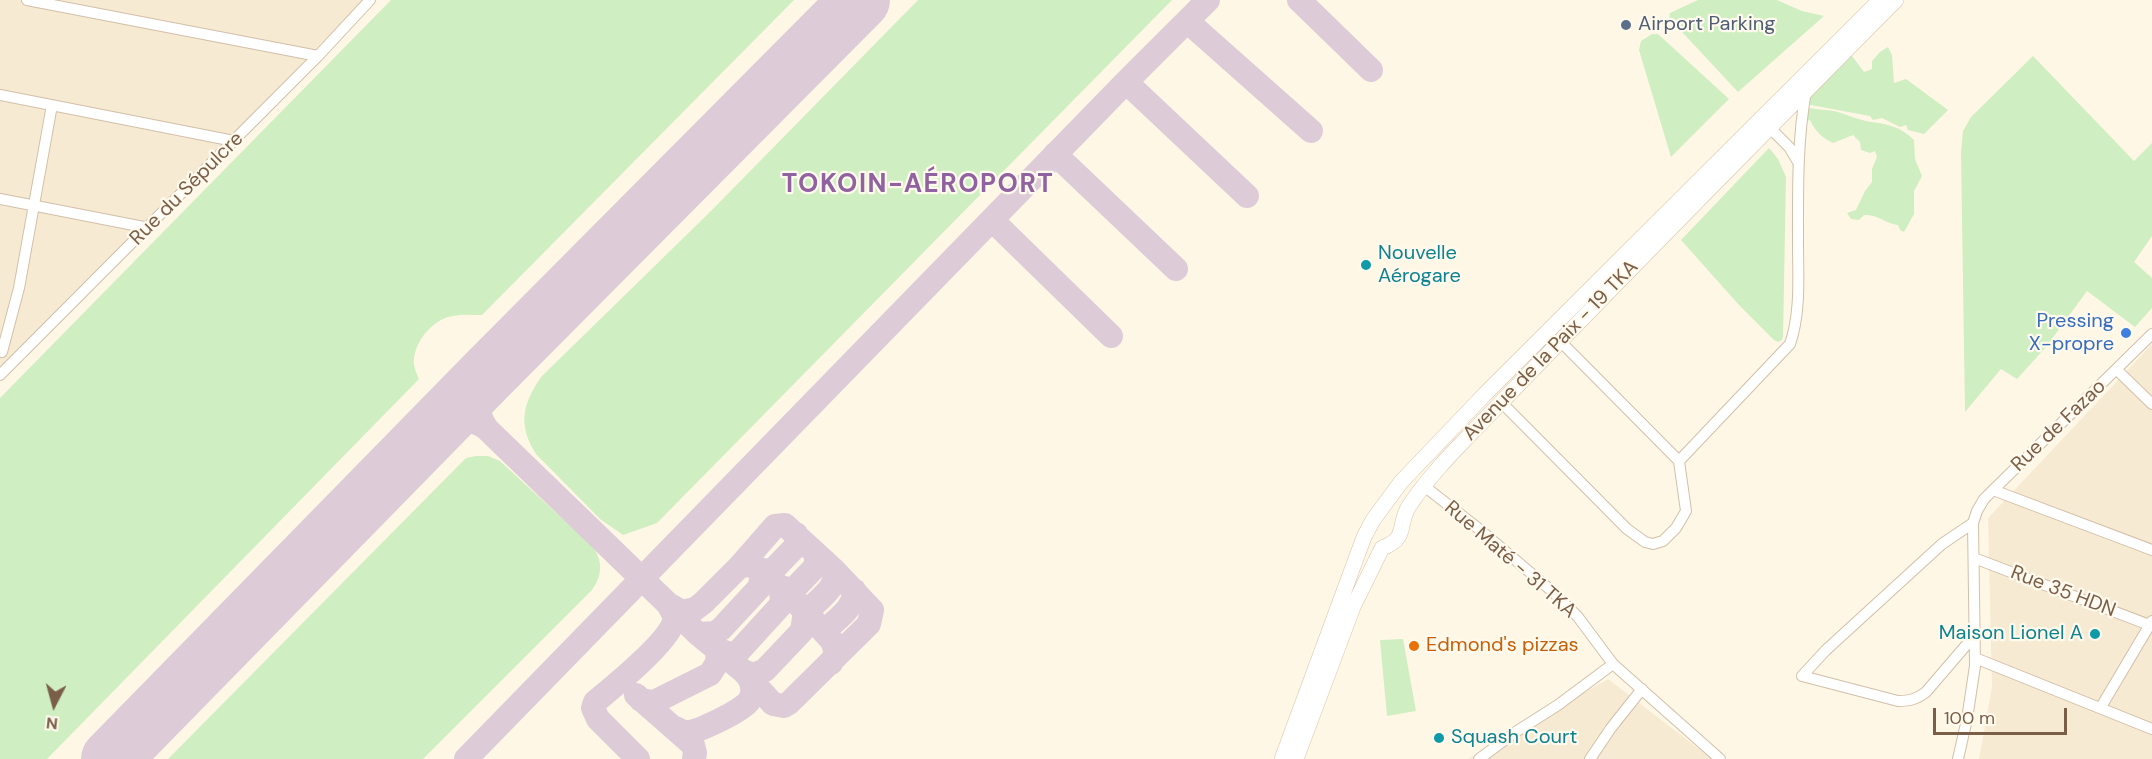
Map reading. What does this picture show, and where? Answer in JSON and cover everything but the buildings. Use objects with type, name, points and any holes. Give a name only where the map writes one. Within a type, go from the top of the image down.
[{"type":"main road","name":"Avenue de la Paix - 19 TKA","points":[[1282,759],[1364,537],[1373,520],[1401,482],[1485,394],[1880,0]]},
{"type":"main road","name":"Avenue de la Paix - 19 TKA","points":[[1296,759],[1353,607],[1382,548],[1391,545],[1402,534],[1408,508],[1424,486],[1560,341],[1896,0]]},
{"type":"street","points":[[27,0],[70,4],[318,56]]},
{"type":"street","name":"Rue du Sépulcre","points":[[0,375],[149,228],[370,0]]},
{"type":"street","points":[[1679,461],[1790,344],[1796,325],[1798,163],[1806,91]]},
{"type":"street","points":[[0,95],[234,141]]},
{"type":"street","points":[[14,360],[1,351],[19,288],[52,105]]},
{"type":"street","points":[[1770,128],[1789,147],[1798,163]]},
{"type":"street","points":[[0,199],[149,228]]},
{"type":"street","name":"Rue de Fazao","points":[[1973,523],[1984,499],[2152,334]]},
{"type":"street","points":[[1501,402],[1627,529],[1645,542],[1653,544],[1663,541],[1684,517],[1686,504],[1679,461],[1560,341]]},
{"type":"street","points":[[2117,370],[2152,404]]},
{"type":"street","name":"Rue Maté - 31 TKA","points":[[1424,486],[1553,592],[1578,616],[1613,664],[1720,759]]},
{"type":"street","points":[[1994,490],[2150,546]]},
{"type":"street","points":[[1958,759],[1967,719],[1975,658],[1973,523]]},
{"type":"street","points":[[1973,523],[1942,544],[1826,650],[1802,676],[1898,701],[1908,701],[1919,698],[1926,692],[1974,636]]},
{"type":"street","name":"Rue 35 HDN","points":[[1974,558],[2151,624]]},
{"type":"street","points":[[2101,707],[2151,624]]},
{"type":"street","points":[[1975,658],[2152,729]]},
{"type":"street","points":[[1479,759],[1613,664]]},
{"type":"street","points":[[1590,759],[1642,689]]},
{"type":"shaded area","points":[[0,0],[365,0],[0,368]]},
{"type":"shaded area","points":[[2152,344],[2152,759],[1979,759],[1992,687],[1988,518]]},
{"type":"shaded area","points":[[1608,679],[1712,759],[1468,759]]},
{"type":"green space","points":[[391,0],[794,0],[482,315],[453,316],[431,327],[420,341],[414,357],[419,379],[47,759],[0,759],[0,398]]},
{"type":"green space","points":[[918,0],[1172,0],[657,523],[623,535],[600,519],[536,454],[524,424],[526,405],[530,396],[541,377],[712,210]]},
{"type":"green space","points":[[1698,0],[1777,0],[1802,11],[1824,16],[1738,92],[1669,18],[1670,13]]},
{"type":"green space","points":[[1652,34],[1658,34],[1729,99],[1671,157],[1639,50],[1641,41]]},
{"type":"green space","points":[[1888,47],[1892,55],[1894,83],[1906,79],[1948,110],[1924,134],[1908,130],[1906,125],[1900,127],[1882,118],[1873,120],[1870,116],[1805,104],[1806,93],[1849,52],[1864,72],[1872,69],[1872,61]]},
{"type":"green space","points":[[2033,56],[2134,161],[2152,143],[2152,236],[2134,262],[2152,278],[2152,308],[2135,327],[2087,291],[2046,347],[2017,379],[2001,369],[1965,412],[1961,153],[1963,131],[1971,117]]},
{"type":"green space","points":[[1805,107],[1834,111],[1861,120],[1889,125],[1914,140],[1915,159],[1922,176],[1914,191],[1914,214],[1904,232],[1898,225],[1874,216],[1864,215],[1859,220],[1851,219],[1847,213],[1856,210],[1872,182],[1872,169],[1877,157],[1875,151],[1870,153],[1861,150],[1860,142],[1853,135],[1833,143],[1825,139],[1810,120],[1804,122]]},
{"type":"green space","points":[[1769,148],[1778,159],[1786,177],[1783,336],[1778,342],[1739,305],[1681,240]]},
{"type":"green space","points":[[488,456],[500,461],[591,545],[598,556],[600,573],[592,590],[423,759],[168,759],[466,458]]},
{"type":"green space","points":[[1403,639],[1416,711],[1387,716],[1380,640]]},
{"type":"taxiway","points":[[466,759],[1208,0]]},
{"type":"taxiway","points":[[1299,0],[1371,70]]},
{"type":"taxiway","points":[[1187,21],[1311,131]]},
{"type":"taxiway","points":[[1126,82],[1247,196]]},
{"type":"taxiway","points":[[1055,154],[1176,269]]},
{"type":"taxiway","points":[[992,220],[1111,336]]},
{"type":"taxiway","points":[[439,426],[451,421],[463,420],[487,429],[480,415],[478,402],[481,388],[488,374]]},
{"type":"taxiway","points":[[487,429],[668,604],[698,634],[743,671],[773,704],[784,706],[789,703],[869,624],[872,610],[833,569],[785,525],[775,526],[740,566],[695,609],[682,612],[668,604],[675,617],[664,637],[654,650],[595,702],[593,708],[598,719],[638,759]]},
{"type":"taxiway","points":[[770,579],[772,571],[796,546],[796,534]]},
{"type":"taxiway","points":[[780,587],[793,590],[816,566],[816,554]]},
{"type":"taxiway","points":[[740,566],[751,565],[762,570],[805,611],[832,641],[836,652],[831,663]]},
{"type":"taxiway","points":[[801,607],[813,606],[829,590],[834,580],[833,569]]},
{"type":"taxiway","points":[[698,634],[715,633],[721,629],[760,587],[762,570],[772,571]]},
{"type":"taxiway","points":[[641,700],[653,702],[710,674],[717,663],[718,650],[731,654],[738,652],[780,606],[782,599],[780,587]]},
{"type":"taxiway","points":[[820,627],[830,626],[843,614],[850,606],[854,590]]},
{"type":"taxiway","points":[[743,671],[754,675],[765,670],[802,631],[805,611]]},
{"type":"taxiway","points":[[675,728],[685,732],[694,731],[739,710],[752,695],[749,678]]},
{"type":"taxiway","points":[[636,695],[693,745],[694,759]]},
{"type":"runway","points":[[111,759],[488,374],[860,0]]},
{"type":"place","name":"Airport Parking","points":[[1626,25]]},
{"type":"place","name":"Nouvelle Aérogare","points":[[1366,265]]},
{"type":"place","name":"Pressing X-propre","points":[[2126,333]]},
{"type":"place","name":"Maison Lionel A","points":[[2095,634]]},
{"type":"place","name":"Edmond's pizzas","points":[[1414,646]]},
{"type":"place","name":"Squash Court","points":[[1439,738]]},
{"type":"district","name":"TOKOIN-AÉROPORT","points":[[918,185]]}]
